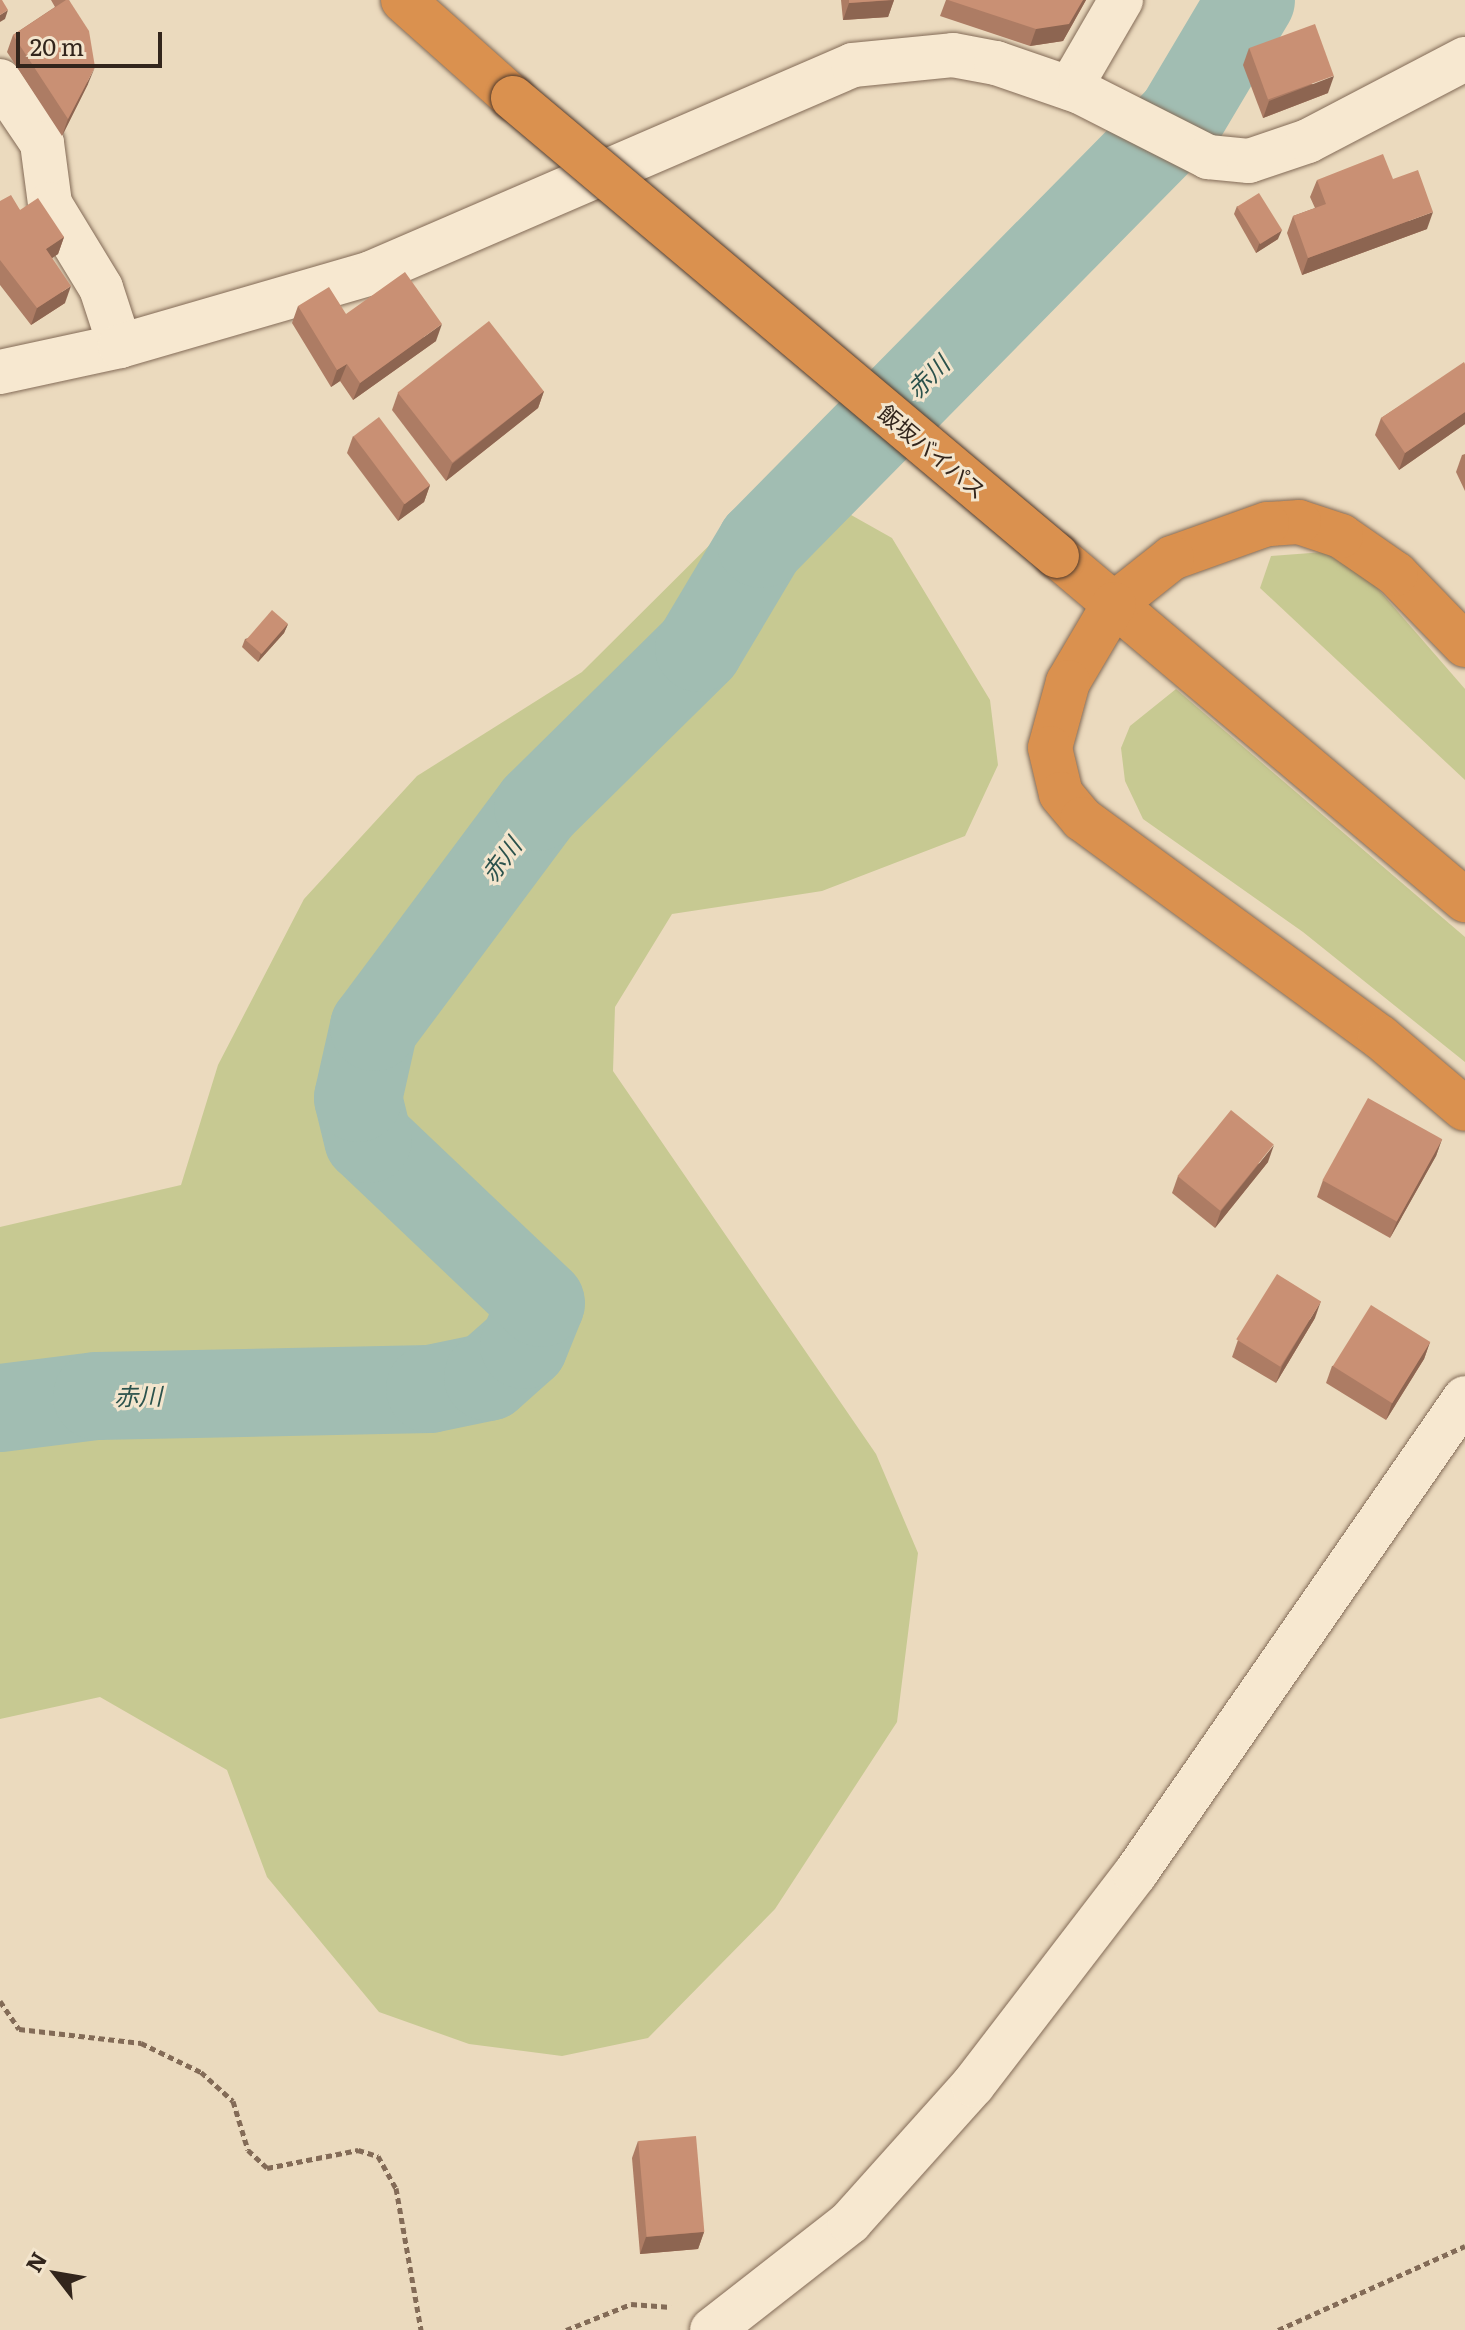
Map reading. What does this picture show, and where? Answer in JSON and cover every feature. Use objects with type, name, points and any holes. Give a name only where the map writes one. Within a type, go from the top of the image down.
[{"type":"highway","name":"飯坂バイパス","points":[[403,0],[513,98],[1465,900]]},
{"type":"highway","points":[[1465,645],[1371,555],[1299,522],[1267,524],[1198,546],[1114,604],[1058,714],[1050,748],[1061,794],[1147,871],[1380,1037],[1465,1109]]},
{"type":"street","points":[[1070,88],[1121,0]]},
{"type":"street","points":[[0,372],[120,346],[371,273],[853,65],[953,55],[1070,88],[1208,157],[1249,161],[1308,141],[1465,59]]},
{"type":"street","points":[[0,81],[42,143],[50,204],[101,288],[120,346]]},
{"type":"street","points":[[714,2328],[850,2222],[973,2085],[1135,1874],[1465,1398]]},
{"type":"path","points":[[0,2001],[19,2029],[141,2043],[201,2072],[233,2101],[248,2150],[267,2168],[358,2150],[378,2156],[396,2188],[421,2330]]},
{"type":"path","points":[[1278,2330],[1465,2246]]},
{"type":"path","points":[[566,2330],[631,2304],[664,2303],[714,2328]]},
{"type":"green space","points":[[780,475],[892,538],[990,700],[998,765],[965,836],[822,891],[672,914],[615,1007],[613,1071],[876,1454],[918,1553],[897,1722],[775,1909],[648,2038],[562,2056],[469,2044],[379,2012],[267,1877],[227,1770],[100,1697],[0,1719],[0,1227],[181,1185],[218,1065],[304,899],[417,776],[582,672]]},
{"type":"green space","points":[[1324,552],[1373,583],[1465,689],[1465,780],[1260,588],[1271,556]]},
{"type":"green space","points":[[1176,689],[1465,937],[1465,1062],[1303,932],[1143,819],[1125,781],[1121,748],[1130,726]]},
{"type":"building","points":[[0,0],[8,10],[0,15]]},
{"type":"building","points":[[69,0],[89,31],[95,67],[68,119],[13,35]]},
{"type":"building","points":[[849,0],[890,0],[849,3]]},
{"type":"building","points":[[948,0],[1083,0],[1069,24],[1036,29]]},
{"type":"building","points":[[1315,24],[1334,76],[1268,100],[1249,48]]},
{"type":"building","points":[[1383,154],[1393,179],[1418,170],[1433,212],[1308,258],[1293,216],[1326,204],[1317,180]]},
{"type":"building","points":[[1259,193],[1282,230],[1260,244],[1237,207]]},
{"type":"building","points":[[11,195],[20,210],[38,198],[64,237],[46,249],[71,286],[37,308],[0,260],[0,201]]},
{"type":"building","points":[[405,272],[442,324],[360,383],[347,364],[337,370],[298,306],[329,287],[346,314]]},
{"type":"building","points":[[489,321],[544,391],[452,463],[398,392]]},
{"type":"building","points":[[1464,362],[1465,412],[1405,453],[1381,418]]},
{"type":"building","points":[[379,417],[430,485],[405,504],[353,436]]},
{"type":"building","points":[[272,610],[288,624],[262,654],[246,640]]},
{"type":"building","points":[[1368,1098],[1442,1139],[1397,1221],[1322,1180]]},
{"type":"building","points":[[1231,1110],[1274,1145],[1220,1211],[1178,1176]]},
{"type":"building","points":[[1277,1274],[1321,1302],[1280,1367],[1236,1339]]},
{"type":"building","points":[[1371,1305],[1430,1342],[1392,1403],[1333,1366]]},
{"type":"building","points":[[696,2136],[704,2232],[647,2237],[638,2141]]},
{"type":"waterway","name":"赤川","points":[[0,1408],[97,1396],[430,1389],[488,1377],[524,1345],[541,1303],[368,1139],[358,1098],[374,1027],[538,807],[699,648],[761,544],[1181,118],[1251,0]]}]
